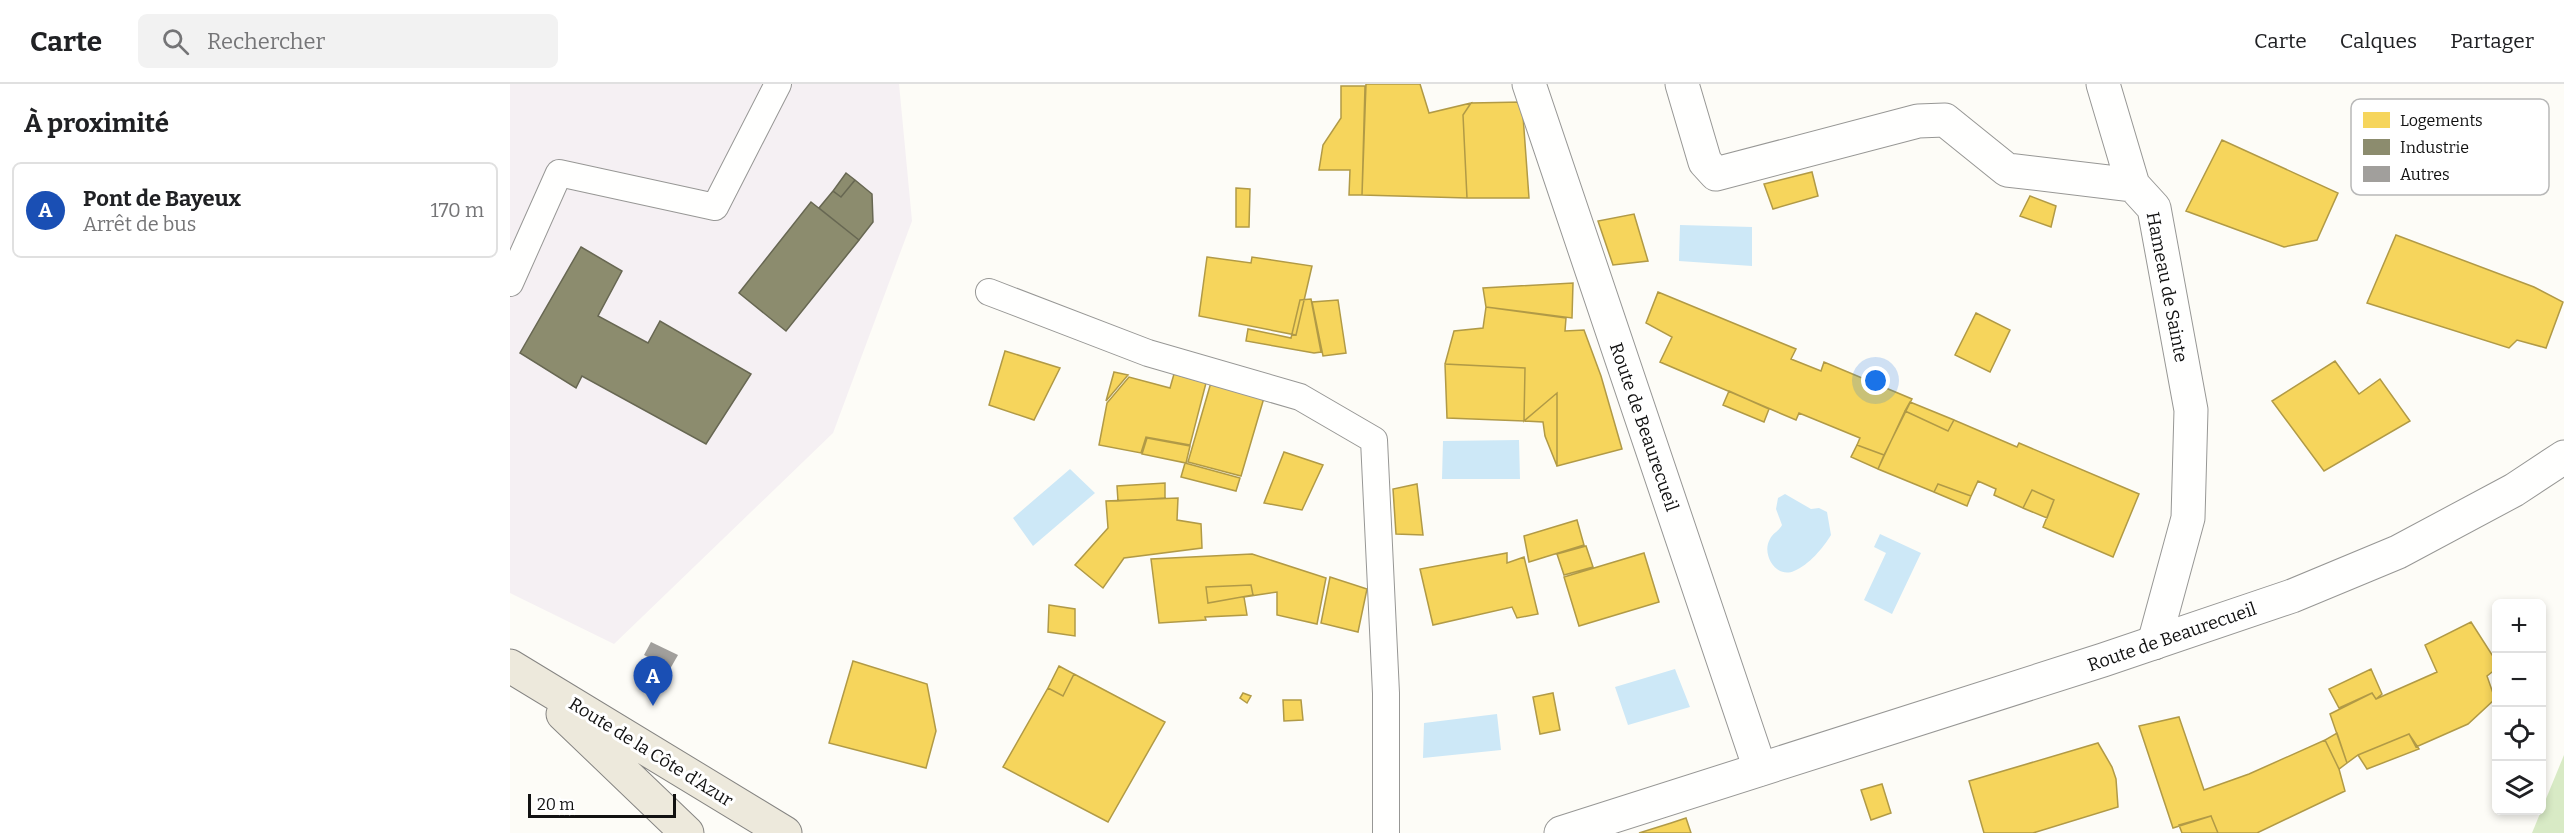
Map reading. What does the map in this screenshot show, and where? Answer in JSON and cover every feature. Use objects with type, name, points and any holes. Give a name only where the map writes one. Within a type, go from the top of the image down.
[{"type":"main road","name":"Route de la Côte d'Azur","points":[[514,668],[687,833]]},
{"type":"main road","name":"Route de la Côte d'Azur","points":[[514,668],[785,833]]},
{"type":"street","name":"Route de Beaurecueil","points":[[1529,84],[1760,770]]},
{"type":"street","points":[[1682,84],[1705,162],[1716,174],[1918,121],[1945,120],[2007,170],[2133,185],[2103,84]]},
{"type":"street","name":"Hameau de Sainte","points":[[2133,185],[2154,208],[2191,410],[2188,518],[2154,642]]},
{"type":"street","name":"Route de Beaurecueil","points":[[1561,833],[2292,596],[2398,552],[2514,490],[2564,457]]},
{"type":"lane","points":[[510,283],[559,173],[715,207],[778,84]]},
{"type":"lane","points":[[989,292],[1148,353],[1300,398],[1374,440],[1386,693],[1386,833]]},
{"type":"shaded area","points":[[510,84],[899,84],[912,221],[833,433],[614,644],[510,593]]},
{"type":"green space","points":[[2564,755],[2564,833],[2532,833],[2539,815],[2546,815],[2546,799]]},
{"type":"water","points":[[1680,225],[1752,227],[1752,266],[1679,261]]},
{"type":"water","points":[[1519,440],[1520,479],[1442,479],[1443,441]]},
{"type":"water","points":[[1070,469],[1095,493],[1033,546],[1013,518]]},
{"type":"water","points":[[1785,494],[1811,509],[1819,508],[1827,512],[1831,535],[1820,551],[1810,560],[1800,568],[1787,573],[1772,564],[1767,551],[1770,539],[1782,525],[1776,509],[1778,498]]},
{"type":"water","points":[[1880,534],[1921,553],[1892,614],[1864,600],[1886,553],[1874,547]]},
{"type":"water","points":[[1675,669],[1690,707],[1628,725],[1615,687]]},
{"type":"water","points":[[1497,714],[1501,750],[1423,758],[1424,723]]},
{"type":"building: Logements","points":[[1366,84],[1420,84],[1429,113],[1471,103],[1463,115],[1467,198],[1362,195]]},
{"type":"building: Logements","points":[[1341,86],[1365,86],[1362,195],[1349,195],[1350,170],[1319,170],[1323,145],[1341,118]]},
{"type":"building: Logements","points":[[1522,102],[1529,198],[1467,198],[1463,115],[1471,103]]},
{"type":"building: Logements","points":[[2222,140],[2338,193],[2317,240],[2284,247],[2186,211]]},
{"type":"building: Logements","points":[[1812,172],[1818,196],[1773,209],[1764,184]]},
{"type":"building: Logements","points":[[1236,188],[1250,189],[1249,227],[1236,227]]},
{"type":"building: Logements","points":[[2030,196],[2056,206],[2051,227],[2020,216]]},
{"type":"building: Logements","points":[[1634,214],[1648,261],[1613,265],[1598,221]]},
{"type":"building: Logements","points":[[2396,235],[2534,287],[2563,302],[2546,348],[2517,340],[2509,348],[2367,303]]},
{"type":"building: Logements","points":[[1207,257],[1251,263],[1252,257],[1312,266],[1296,335],[1199,316]]},
{"type":"building: Logements","points":[[1573,283],[1572,318],[1486,307],[1483,288]]},
{"type":"building: Logements","points":[[1658,292],[1796,349],[1791,359],[1821,371],[1824,362],[1912,399],[1884,455],[1857,445],[1860,438],[1799,413],[1796,420],[1660,362],[1672,337],[1646,323]]},
{"type":"building: Logements","points":[[1311,299],[1321,352],[1314,353],[1246,341],[1248,329],[1291,338],[1300,300]]},
{"type":"building: Logements","points":[[1338,300],[1346,353],[1323,356],[1312,302]]},
{"type":"building: Logements","points":[[1486,307],[1566,318],[1565,331],[1584,330],[1601,376],[1622,449],[1557,466],[1557,393],[1524,421],[1525,368],[1445,364],[1454,331],[1483,328]]},
{"type":"building: Logements","points":[[1976,313],[2010,330],[1990,372],[1955,355]]},
{"type":"building: Logements","points":[[1005,351],[1060,368],[1034,420],[989,405]]},
{"type":"building: Logements","points":[[2335,361],[2359,394],[2380,379],[2410,421],[2324,471],[2272,401]]},
{"type":"building: Logements","points":[[1445,364],[1525,368],[1524,421],[1447,418]]},
{"type":"building: Logements","points":[[1114,372],[1128,375],[1106,401]]},
{"type":"building: Logements","points":[[1174,374],[1206,383],[1190,445],[1146,437],[1141,453],[1099,445],[1107,403],[1129,377],[1170,388]]},
{"type":"building: Logements","points":[[1212,379],[1266,391],[1241,476],[1188,462]]},
{"type":"building: Logements","points":[[1729,391],[1769,409],[1764,422],[1723,405]]},
{"type":"building: Logements","points":[[1557,393],[1557,466],[1545,436],[1543,422],[1524,421]]},
{"type":"building: Logements","points":[[1910,402],[1954,420],[1948,431],[1905,411]]},
{"type":"building: Logements","points":[[1905,411],[1948,431],[1954,420],[2017,447],[2019,443],[2139,494],[2113,557],[2043,527],[2054,500],[2032,490],[2023,508],[1994,495],[1996,489],[1978,481],[1971,496],[1938,484],[1934,492],[1878,469]]},
{"type":"building: Logements","points":[[1147,438],[1190,446],[1186,463],[1142,454]]},
{"type":"building: Logements","points":[[1857,445],[1884,455],[1878,469],[1851,457]]},
{"type":"building: Logements","points":[[1284,452],[1323,465],[1302,510],[1264,503]]},
{"type":"building: Logements","points":[[1185,463],[1240,478],[1236,491],[1181,477]]},
{"type":"building: Logements","points":[[1165,483],[1165,498],[1118,501],[1117,486]]},
{"type":"building: Logements","points":[[1417,484],[1423,535],[1396,534],[1393,489]]},
{"type":"building: Logements","points":[[1938,484],[1971,496],[1967,506],[1934,492]]},
{"type":"building: Logements","points":[[2032,490],[2054,500],[2047,518],[2023,508]]},
{"type":"building: Logements","points":[[1178,498],[1177,520],[1201,524],[1202,548],[1124,558],[1103,588],[1075,565],[1108,528],[1106,501]]},
{"type":"building: Logements","points":[[1577,520],[1584,545],[1529,562],[1524,536]]},
{"type":"building: Logements","points":[[1586,546],[1593,567],[1564,575],[1557,554]]},
{"type":"building: Logements","points":[[1507,553],[1507,563],[1524,557],[1538,614],[1517,618],[1512,607],[1433,625],[1420,569]]},
{"type":"building: Logements","points":[[1644,553],[1659,602],[1579,626],[1564,577]]},
{"type":"building: Logements","points":[[1252,554],[1326,578],[1317,624],[1277,615],[1277,592],[1244,597],[1247,615],[1205,617],[1206,620],[1159,623],[1151,559]]},
{"type":"building: Logements","points":[[1330,577],[1367,589],[1358,632],[1321,623]]},
{"type":"building: Logements","points":[[1251,585],[1253,595],[1208,603],[1206,587]]},
{"type":"building: Logements","points":[[1049,605],[1075,609],[1075,636],[1048,632]]},
{"type":"building: Logements","points":[[2471,622],[2492,655],[2492,672],[2487,676],[2492,690],[2492,702],[2468,724],[2416,747],[2409,734],[2358,755],[2347,763],[2330,714],[2372,693],[2376,699],[2437,672],[2425,645]]},
{"type":"building: Logements","points":[[853,661],[927,684],[936,731],[926,768],[829,743]]},
{"type":"building: Logements","points":[[1059,666],[1074,674],[1063,696],[1048,688]]},
{"type":"building: Logements","points":[[2371,669],[2382,694],[2376,699],[2372,693],[2339,708],[2329,689]]},
{"type":"building: Logements","points":[[1074,674],[1165,722],[1108,822],[1003,767],[1048,688],[1063,696]]},
{"type":"building: Logements","points":[[1243,693],[1251,696],[1247,703],[1240,698]]},
{"type":"building: Logements","points":[[1553,693],[1560,730],[1540,734],[1533,697]]},
{"type":"building: Logements","points":[[1283,700],[1301,700],[1303,720],[1284,721]]},
{"type":"building: Logements","points":[[2179,717],[2204,790],[2249,774],[2325,740],[2339,769],[2345,791],[2257,833],[2218,833],[2211,816],[2173,828],[2139,726]]},
{"type":"building: Logements","points":[[2337,733],[2347,763],[2339,769],[2325,740]]},
{"type":"building: Logements","points":[[2409,734],[2419,749],[2367,769],[2358,755]]},
{"type":"building: Logements","points":[[2098,743],[2116,779],[2118,807],[2033,833],[1984,833],[1969,781]]},
{"type":"building: Logements","points":[[1882,784],[1891,813],[1871,820],[1861,790]]},
{"type":"building: Logements","points":[[2211,816],[2218,833],[2182,833],[2179,825]]},
{"type":"building: Logements","points":[[1686,818],[1691,833],[1639,833],[1671,823]]},
{"type":"building: Industrie","points":[[846,173],[855,180],[841,197],[833,191]]},
{"type":"building: Industrie","points":[[855,180],[872,194],[873,222],[859,240],[819,208],[833,191],[841,197]]},
{"type":"building: Industrie","points":[[811,202],[859,240],[786,331],[739,293]]},
{"type":"building: Industrie","points":[[581,247],[622,271],[598,316],[648,343],[660,321],[751,374],[706,444],[582,376],[576,388],[520,353]]},
{"type":"building: Autres","points":[[651,642],[678,655],[670,669],[644,655]]},
{"type":"place","name":"Pont de Bayeux","points":[[653,706]]}]
